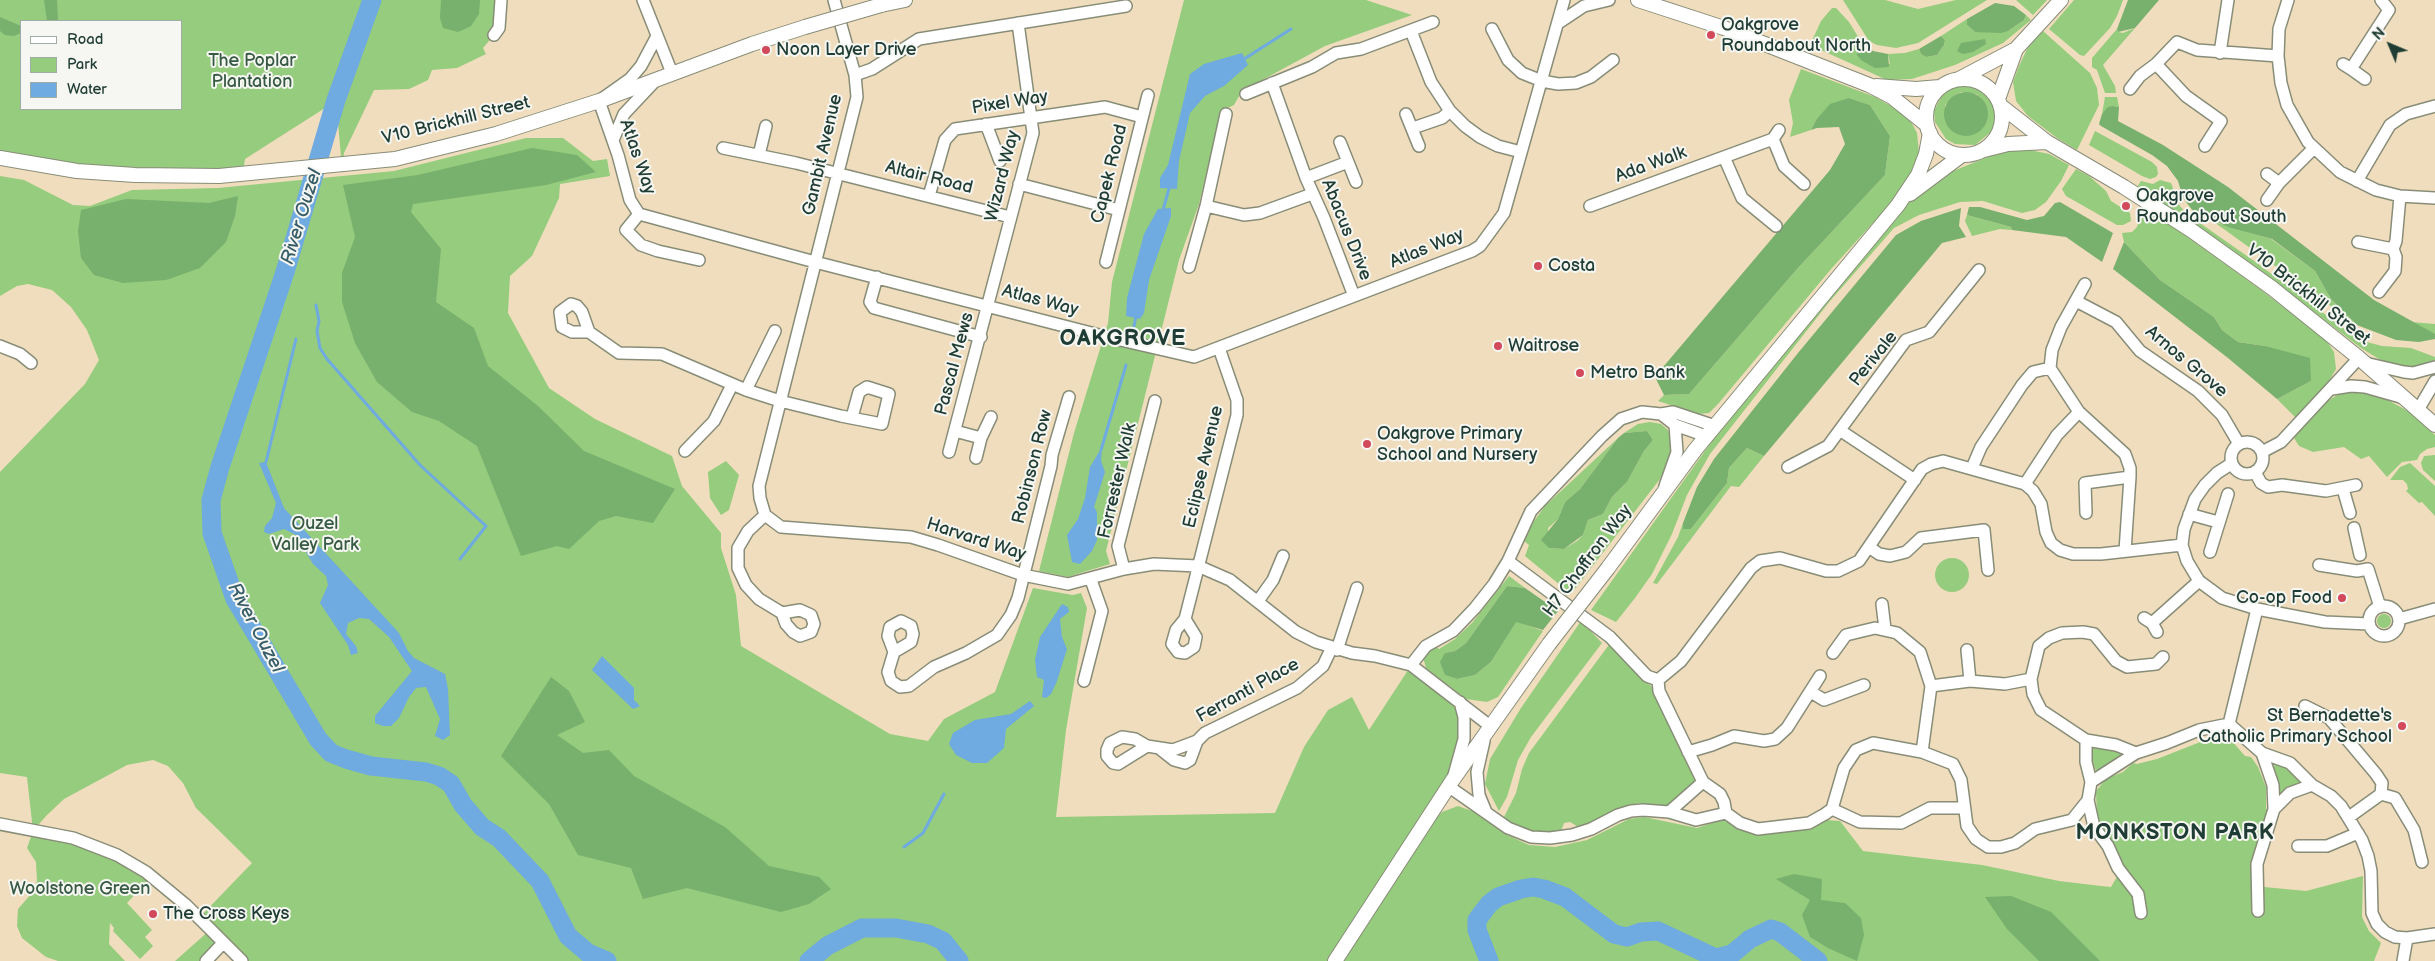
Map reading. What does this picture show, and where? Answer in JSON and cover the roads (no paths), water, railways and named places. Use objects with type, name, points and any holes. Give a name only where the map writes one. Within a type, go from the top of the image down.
[{"type":"street","points":[[494,35],[499,28],[501,0]]},
{"type":"street","points":[[643,0],[672,73]]},
{"type":"street","name":"Gambit Avenue","points":[[814,262],[857,97],[855,75],[834,0]]},
{"type":"street","name":"V10 Brickhill Street","points":[[0,158],[77,171],[135,175],[219,176],[395,158],[496,134],[599,101],[672,73],[805,27],[905,0]]},
{"type":"street","name":"Atlas Way","points":[[599,101],[613,140],[630,200],[639,214],[814,262],[1194,357],[1480,246],[1504,212],[1560,22],[1564,0]]},
{"type":"street","points":[[1560,22],[1584,6],[1609,0]]},
{"type":"street","points":[[1638,0],[1724,28],[1869,85],[1892,97],[1929,129],[1943,148],[1962,155],[2008,144],[2047,142]]},
{"type":"street","points":[[2220,53],[2228,0]]},
{"type":"street","points":[[2288,0],[2279,29],[2278,56],[2281,83],[2287,105],[2308,142],[2340,172],[2376,190],[2400,196],[2435,198]]},
{"type":"street","points":[[2365,79],[2347,67],[2389,10],[2381,0]]},
{"type":"street","points":[[1869,85],[1892,88],[1940,87],[1959,79],[2016,49],[2057,4]]},
{"type":"street","points":[[855,75],[872,69],[919,39],[1126,6]]},
{"type":"street","points":[[1246,94],[1272,82],[1312,68],[1336,53],[1361,49],[1433,22]]},
{"type":"street","name":"Wizard Way","points":[[989,306],[1010,217],[1033,133],[1018,23]]},
{"type":"street","points":[[1492,29],[1508,60],[1522,73],[1542,80],[1558,84],[1576,83],[1591,77],[1613,60]]},
{"type":"street","points":[[1410,31],[1432,82],[1450,111],[1465,126],[1480,137],[1498,146],[1521,152]]},
{"type":"street","points":[[599,101],[630,79],[641,66],[657,36]]},
{"type":"street","points":[[2130,89],[2140,76],[2156,64],[2177,42],[2197,50],[2278,56]]},
{"type":"street","points":[[1999,102],[2016,49]]},
{"type":"street","points":[[2156,64],[2186,96],[2221,121],[2205,146]]},
{"type":"street","points":[[613,140],[624,114],[657,79]]},
{"type":"street","points":[[1959,79],[1970,79],[1982,83],[1991,90],[1999,102],[2002,116],[1996,137],[1981,151]]},
{"type":"street","name":"Abacus Drive","points":[[1272,82],[1312,194],[1324,218],[1354,296]]},
{"type":"street","points":[[1929,129],[1928,104],[1940,87]]},
{"type":"street","name":"Capek Road","points":[[1106,262],[1148,95]]},
{"type":"street","name":"V10 Brickhill Street","points":[[1999,102],[2047,142],[2094,168],[2183,225],[2239,265],[2362,361],[2435,424]]},
{"type":"street","points":[[2357,181],[2390,125],[2406,114],[2435,106]]},
{"type":"street","name":"Pixel Way","points":[[930,196],[945,140],[955,129],[1105,107],[1142,116]]},
{"type":"street","points":[[1413,128],[1442,118],[1450,111]]},
{"type":"street","points":[[1189,267],[1206,206],[1226,114]]},
{"type":"street","points":[[1406,114],[1419,146]]},
{"type":"street","points":[[986,124],[1000,161]]},
{"type":"street","points":[[759,155],[766,126]]},
{"type":"street","name":"H7 Chaffron Way","points":[[1335,961],[1450,784],[1549,644],[1710,431],[1898,205],[1918,175],[1926,154],[1929,129]]},
{"type":"street","name":"Ada Walk","points":[[1590,206],[1724,157],[1776,134],[1784,166],[1804,184]]},
{"type":"street","points":[[1340,142],[1356,182]]},
{"type":"street","name":"Altair Road","points":[[723,148],[838,173],[1010,217]]},
{"type":"street","points":[[2267,200],[2279,183],[2314,148]]},
{"type":"street","name":"H7 Chaffron Way","points":[[1898,205],[1962,155]]},
{"type":"street","points":[[1724,157],[1742,198],[1776,226]]},
{"type":"street","name":"Abacus Drive","points":[[1306,178],[1348,162]]},
{"type":"street","points":[[2267,174],[2279,183]]},
{"type":"street","points":[[1019,184],[1119,210]]},
{"type":"street","points":[[1206,206],[1244,214],[1260,213],[1312,194]]},
{"type":"street","points":[[2379,292],[2395,271],[2396,257],[2393,249],[2396,241],[2400,196]]},
{"type":"street","points":[[639,214],[626,230],[641,245],[658,251],[699,260]]},
{"type":"street","points":[[2358,242],[2393,249]]},
{"type":"street","points":[[782,613],[759,599],[746,585],[738,568],[738,548],[748,531],[765,515],[759,486],[814,262]]},
{"type":"street","name":"Perivale","points":[[1784,469],[1828,446],[1841,431],[1906,340],[1929,332],[1978,270]]},
{"type":"street","points":[[877,277],[870,302],[874,308],[981,337]]},
{"type":"street","points":[[2085,284],[2052,350],[2050,368],[2079,412],[2125,454],[2130,468],[2125,551]]},
{"type":"street","name":"Arnos Grove","points":[[2076,300],[2116,322],[2140,351],[2198,391],[2222,415],[2239,444]]},
{"type":"street","name":"Pascal Mews","points":[[949,452],[989,306]]},
{"type":"street","points":[[746,390],[775,331]]},
{"type":"street","points":[[588,332],[619,353],[662,354],[746,390],[780,401],[852,417]]},
{"type":"street","points":[[0,346],[20,354],[31,363]]},
{"type":"street","name":"Eclipse Avenue","points":[[1185,619],[1237,416],[1237,400],[1219,348]]},
{"type":"street","points":[[2262,452],[2281,442],[2362,361],[2404,372],[2435,367]]},
{"type":"street","points":[[1972,468],[1987,436],[2032,372],[2050,368]]},
{"type":"street","points":[[2418,410],[2435,381]]},
{"type":"street","points":[[685,451],[714,421],[732,385]]},
{"type":"street","points":[[2332,389],[2351,386],[2365,387],[2405,399]]},
{"type":"street","name":"Robinson Row","points":[[894,652],[888,672],[891,681],[900,687],[909,686],[934,667],[966,653],[997,635],[1011,615],[1018,598],[1051,466],[1052,455],[1069,397]]},
{"type":"street","name":"Forrester Walk","points":[[1124,569],[1118,546],[1155,401]]},
{"type":"street","points":[[1486,813],[1479,795],[1478,772],[1480,751],[1490,726],[1411,665],[1426,646],[1453,631],[1475,608],[1508,562],[1531,510],[1602,436],[1621,419],[1642,412],[1661,414],[1673,412],[1710,431]]},
{"type":"street","points":[[2024,484],[2057,434],[2079,412]]},
{"type":"street","points":[[1661,414],[1675,425],[1710,431]]},
{"type":"street","points":[[976,458],[981,438],[990,417]]},
{"type":"street","points":[[1662,494],[1677,452],[1675,425]]},
{"type":"street","name":"Pascal Mews","points":[[955,431],[981,438]]},
{"type":"street","points":[[1841,431],[1915,480]]},
{"type":"street","points":[[2244,442],[2255,444],[2262,452],[2262,463],[2255,472],[2241,474],[2231,464],[2232,450],[2239,444],[2244,442]]},
{"type":"street","points":[[1658,680],[1681,662],[1751,568],[1760,561],[1780,558],[1826,571],[1838,572],[1859,562],[1922,469],[1931,464],[1944,461],[2024,484],[2033,491],[2041,504],[2046,532],[2051,543],[2060,550],[2072,554],[2182,545]]},
{"type":"street","points":[[2231,464],[2217,473],[2205,485],[2195,500],[2189,514],[2182,545],[2186,561],[2199,581],[2222,598],[2257,609],[2325,622],[2369,624]]},
{"type":"street","points":[[2255,472],[2261,484],[2268,487],[2287,486],[2326,491],[2343,490],[2356,485]]},
{"type":"street","points":[[2086,513],[2085,483],[2130,477]]},
{"type":"street","points":[[2343,490],[2350,512]]},
{"type":"street","points":[[2210,552],[2228,494]]},
{"type":"street","points":[[2189,514],[2218,522]]},
{"type":"street","name":"Harvard Way","points":[[765,515],[781,527],[911,537],[938,544],[1024,575],[1068,584],[1091,580],[1124,569],[1154,564],[1198,566],[1230,580],[1296,632],[1334,648],[1411,665]]},
{"type":"street","points":[[2354,528],[2360,555]]},
{"type":"street","points":[[1869,547],[1879,554],[1890,556],[1906,552],[1921,538],[1984,530],[1988,570]]},
{"type":"street","points":[[1258,601],[1273,580],[1283,556]]},
{"type":"street","points":[[1508,562],[1574,610],[1623,649],[1648,676],[1658,680]]},
{"type":"street","points":[[2319,565],[2357,571],[2368,569],[2380,607]]},
{"type":"street","points":[[1084,681],[1102,611],[1091,580]]},
{"type":"street","points":[[2151,624],[2199,581]]},
{"type":"street","name":"Ferranti Place","points":[[1147,746],[1173,750],[1197,741],[1205,733],[1231,718],[1250,712],[1296,688],[1322,666],[1334,648],[1357,588]]},
{"type":"street","points":[[1882,604],[1885,629]]},
{"type":"street","points":[[2380,607],[2390,608],[2398,614],[2399,619],[2397,629],[2385,636],[2377,634],[2369,624],[2370,615],[2380,607]]},
{"type":"street","points":[[2228,724],[2257,609]]},
{"type":"street","points":[[2399,619],[2435,609]]},
{"type":"street","points":[[1833,653],[1846,635],[1875,628],[1897,633],[1920,652],[1931,686],[1922,752]]},
{"type":"street","points":[[2136,752],[2116,745],[2086,740],[2041,710],[2033,694],[2031,679],[2039,646],[2049,638],[2062,633],[2083,632],[2094,634],[2116,661],[2127,667],[2156,664],[2163,657]]},
{"type":"street","points":[[1967,650],[1970,681]]},
{"type":"street","points":[[1688,752],[1712,746],[1734,736],[1764,740],[1775,739],[1787,728],[1820,676]]},
{"type":"street","points":[[1931,686],[1970,681],[2005,684],[2031,679]]},
{"type":"street","points":[[1658,680],[1659,691],[1703,782],[1720,794],[1726,813]]},
{"type":"street","points":[[1811,692],[1824,700],[1864,685]]},
{"type":"street","points":[[1460,702],[1464,717],[1464,739],[1450,784],[1486,813],[1518,833],[1531,837],[1550,838],[1591,829],[1631,811],[1669,812],[1696,820],[1726,813],[1740,822],[1758,829],[1809,823],[1832,809],[1844,768],[1856,750],[1873,743],[1922,752],[1954,764],[1961,780],[1963,808],[1967,826],[1976,839],[1988,847],[2008,845],[2034,830],[2072,820],[2094,827]]},
{"type":"street","points":[[2305,706],[2328,718],[2376,774],[2382,784],[2381,794],[2349,817]]},
{"type":"street","points":[[2091,782],[2136,752],[2167,743],[2199,730],[2228,724]]},
{"type":"street","points":[[2228,724],[2262,753],[2290,763],[2312,785],[2331,796],[2349,817],[2365,848],[2371,871],[2372,913],[2377,924],[2385,932],[2395,937],[2407,938],[2435,934]]},
{"type":"street","points":[[2086,740],[2086,762],[2091,782],[2088,800],[2094,827],[2108,846],[2118,868],[2134,888],[2139,901],[2140,913]]},
{"type":"street","points":[[2258,911],[2257,864],[2274,809],[2273,785],[2262,753]]},
{"type":"street","points":[[1669,812],[1703,782]]},
{"type":"street","points":[[2274,809],[2290,793],[2312,785]]},
{"type":"street","points":[[2381,794],[2395,798],[2406,816],[2414,830],[2422,862]]},
{"type":"street","points":[[2072,820],[2088,800]]},
{"type":"street","points":[[1832,809],[1860,822],[1901,823],[1930,808],[1963,808]]},
{"type":"street","points":[[0,824],[73,838],[117,855],[152,876],[186,905],[242,961]]},
{"type":"street","points":[[2298,846],[2327,846],[2358,833]]},
{"type":"street","points":[[2404,961],[2407,938]]},
{"type":"street","points":[[206,961],[223,943]]},
{"type":"water","points":[[1242,53],[1248,65],[1224,86],[1205,96],[1190,113],[1179,161],[1177,189],[1160,188],[1160,178],[1168,165],[1190,74],[1204,64]]},
{"type":"water","points":[[1171,208],[1171,216],[1149,280],[1144,313],[1140,319],[1126,316],[1127,298],[1144,234],[1158,209]]},
{"type":"water","points":[[1102,447],[1101,461],[1105,472],[1094,507],[1097,512],[1097,540],[1092,551],[1080,564],[1072,562],[1067,535],[1078,519],[1085,498],[1090,467]]},
{"type":"water","points":[[266,462],[284,508],[399,633],[408,651],[414,658],[445,674],[448,689],[450,735],[443,740],[435,736],[440,719],[426,687],[416,688],[409,697],[399,718],[391,726],[375,723],[375,716],[412,671],[389,637],[369,619],[359,618],[348,623],[346,634],[356,646],[358,653],[351,655],[348,645],[320,603],[328,585],[326,576],[313,564],[296,535],[284,529],[269,534],[264,532],[265,526],[272,518],[276,503],[259,463]]},
{"type":"water","points":[[1062,604],[1068,607],[1069,612],[1060,619],[1062,637],[1067,649],[1057,681],[1051,694],[1046,698],[1042,697],[1044,680],[1037,677],[1035,660],[1040,637]]},
{"type":"water","points":[[602,656],[634,688],[634,700],[640,706],[633,709],[592,670]]},
{"type":"water","points":[[1030,701],[1034,706],[1006,729],[1004,748],[987,763],[972,763],[956,755],[949,744],[953,733],[975,720],[1011,714]]},
{"type":"waterway","name":"River Ouzel","points":[[372,0],[336,100],[285,272],[220,467],[211,500],[212,533],[235,599],[318,739],[331,753],[346,759],[371,766],[426,772],[439,776],[451,784],[463,805],[482,827],[499,838],[540,881],[568,936],[588,953],[607,961]]},
{"type":"waterway","points":[[1241,61],[1291,29]]},
{"type":"waterway","points":[[1163,210],[1170,185]]},
{"type":"waterway","points":[[316,305],[319,321],[317,331],[320,348],[327,359],[420,465],[486,526],[460,559]]},
{"type":"waterway","points":[[1134,326],[1136,316]]},
{"type":"waterway","points":[[266,462],[296,339]]},
{"type":"waterway","points":[[1101,450],[1126,365]]},
{"type":"waterway","points":[[904,847],[923,833],[944,794]]},
{"type":"waterway","name":"River Ouzel","points":[[1489,961],[1477,930],[1477,920],[1489,904],[1498,897],[1533,887],[1565,897],[1614,934],[1627,937],[1641,932],[1658,931],[1716,958],[1732,954],[1750,939],[1771,929],[1780,932],[1818,961]]},
{"type":"waterway","name":"River Ouzel","points":[[809,961],[827,946],[862,928],[896,928],[928,934],[943,941],[959,961]]},
{"type":"place","name":"Oakgrove Roundabout North","points":[[1711,35]]},
{"type":"place","name":"Noon Layer Drive","points":[[766,50]]},
{"type":"place","name":"Oakgrove Roundabout South","points":[[2126,206]]},
{"type":"place","name":"Costa","points":[[1538,266]]},
{"type":"place","name":"Waitrose","points":[[1498,346]]},
{"type":"place","name":"Metro Bank","points":[[1580,373]]},
{"type":"place","name":"Oakgrove Primary School and Nursery","points":[[1367,444]]},
{"type":"place","name":"Co-op Food","points":[[2342,598]]},
{"type":"place","name":"St Bernadette's Catholic Primary School","points":[[2402,726]]},
{"type":"place","name":"The Cross Keys","points":[[153,914]]},
{"type":"district","name":"OAKGROVE","points":[[1123,339]]},
{"type":"district","name":"MONKSTON PARK","points":[[2175,833]]},
{"type":"park label","name":"The Poplar Plantation","points":[[252,71]]},
{"type":"park label","name":"Ouzel Valley Park","points":[[315,534]]},
{"type":"park label","name":"Woolstone Green","points":[[80,889]]}]
